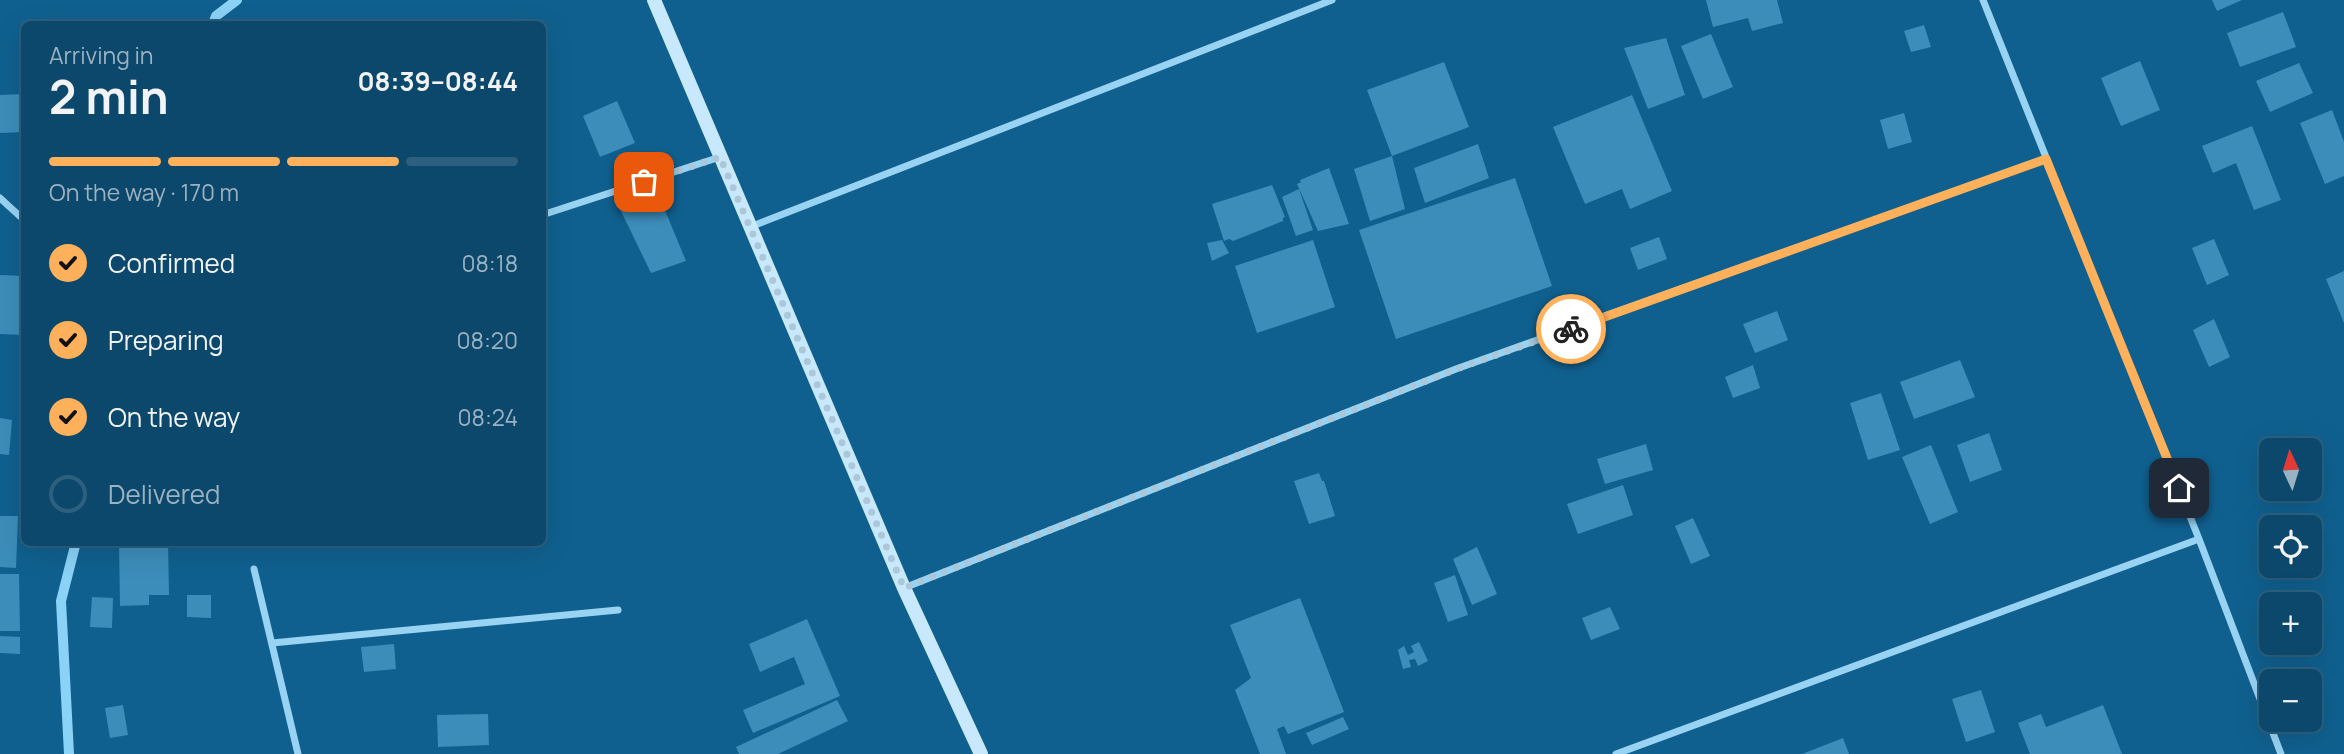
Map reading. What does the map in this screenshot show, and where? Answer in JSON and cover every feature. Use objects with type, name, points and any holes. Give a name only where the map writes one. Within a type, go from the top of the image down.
[{"type":"street","points":[[654,0],[904,588],[981,754]]},
{"type":"street","points":[[750,227],[1332,0]]},
{"type":"street","points":[[1983,0],[2199,539],[2281,754]]},
{"type":"street","points":[[546,214],[720,157]]},
{"type":"street","points":[[904,588],[1456,369],[2046,159]]},
{"type":"street","points":[[0,198],[21,217]]},
{"type":"street","points":[[1616,754],[2199,539]]},
{"type":"street","points":[[254,569],[298,754]]},
{"type":"street","points":[[272,643],[618,610]]},
{"type":"building","points":[[1706,0],[1777,0],[1783,23],[1752,31],[1748,18],[1713,27]]},
{"type":"building","points":[[2212,0],[2242,0],[2217,11]]},
{"type":"building","points":[[2283,12],[2296,47],[2240,67],[2227,33]]},
{"type":"building","points":[[1924,25],[1931,47],[1911,52],[1904,31]]},
{"type":"building","points":[[1711,34],[1733,87],[1703,99],[1681,46]]},
{"type":"building","points":[[1666,38],[1685,95],[1648,109],[1624,48]]},
{"type":"building","points":[[2140,61],[2160,110],[2121,126],[2101,78]]},
{"type":"building","points":[[1444,62],[1469,127],[1392,156],[1367,90]]},
{"type":"building","points":[[2299,63],[2313,93],[2270,112],[2256,81]]},
{"type":"building","points":[[21,94],[21,132],[0,133],[0,95]]},
{"type":"building","points":[[1632,95],[1672,191],[1630,209],[1622,189],[1585,204],[1553,127]]},
{"type":"building","points":[[617,101],[635,143],[600,157],[583,116]]},
{"type":"building","points":[[2332,110],[2344,142],[2344,176],[2325,184],[2300,123]]},
{"type":"building","points":[[1904,113],[1912,142],[1888,149],[1880,120]]},
{"type":"building","points":[[2252,126],[2281,200],[2254,210],[2236,163],[2213,173],[2202,146]]},
{"type":"building","points":[[1478,144],[1489,178],[1425,203],[1414,168]]},
{"type":"building","points":[[1392,156],[1405,209],[1370,221],[1354,169]]},
{"type":"building","points":[[1329,168],[1349,224],[1318,231],[1297,184],[1300,180]]},
{"type":"building","points":[[1515,178],[1552,286],[1396,339],[1359,230]]},
{"type":"building","points":[[1272,185],[1285,217],[1283,221],[1233,241],[1224,241],[1212,204]]},
{"type":"building","points":[[1299,189],[1313,230],[1296,236],[1282,197]]},
{"type":"building","points":[[657,191],[686,261],[651,273],[619,207]]},
{"type":"building","points":[[1659,237],[1667,259],[1638,270],[1630,248]]},
{"type":"building","points":[[2214,239],[2229,275],[2207,285],[2192,248]]},
{"type":"building","points":[[1222,240],[1229,253],[1212,261],[1207,243]]},
{"type":"building","points":[[1313,240],[1335,307],[1257,333],[1235,266]]},
{"type":"building","points":[[2344,271],[2344,323],[2326,279]]},
{"type":"building","points":[[0,275],[21,276],[21,335],[0,334]]},
{"type":"building","points":[[1777,311],[1788,340],[1755,353],[1743,324]]},
{"type":"building","points":[[2214,319],[2230,357],[2209,367],[2193,330]]},
{"type":"building","points":[[1960,360],[1975,397],[1914,419],[1900,382]]},
{"type":"building","points":[[1753,365],[1760,388],[1733,398],[1725,377]]},
{"type":"building","points":[[1881,393],[1900,450],[1868,460],[1850,403]]},
{"type":"building","points":[[0,418],[12,420],[9,455],[0,454]]},
{"type":"building","points":[[1989,433],[2002,470],[1970,482],[1957,445]]},
{"type":"building","points":[[1646,444],[1653,470],[1605,484],[1597,459]]},
{"type":"building","points":[[1931,445],[1958,512],[1930,524],[1902,457]]},
{"type":"building","points":[[1319,473],[1335,516],[1309,524],[1294,481]]},
{"type":"building","points":[[1623,485],[1633,515],[1578,534],[1567,504]]},
{"type":"building","points":[[0,516],[18,516],[16,568],[0,567]]},
{"type":"building","points":[[1693,518],[1710,556],[1691,564],[1675,526]]},
{"type":"building","points":[[119,546],[168,546],[169,595],[149,595],[149,605],[120,606]]},
{"type":"building","points":[[1477,547],[1497,594],[1472,605],[1453,559]]},
{"type":"building","points":[[0,574],[19,574],[20,631],[0,631]]},
{"type":"building","points":[[1455,575],[1468,615],[1448,622],[1434,583]]},
{"type":"building","points":[[187,595],[211,595],[211,618],[187,617]]},
{"type":"building","points":[[92,597],[113,598],[112,628],[90,627]]},
{"type":"building","points":[[1300,598],[1344,712],[1288,734],[1284,726],[1277,729],[1286,754],[1260,754],[1235,690],[1251,678],[1230,625]]},
{"type":"building","points":[[1610,607],[1620,629],[1591,640],[1582,618]]},
{"type":"building","points":[[807,619],[840,696],[753,733],[743,710],[805,684],[794,657],[760,672],[749,644]]},
{"type":"building","points":[[0,636],[20,637],[20,654],[0,653]]},
{"type":"building","points":[[1419,642],[1428,661],[1418,666],[1415,659],[1409,660],[1411,667],[1403,669],[1398,650],[1404,646],[1408,655],[1414,652],[1411,646]]},
{"type":"building","points":[[394,644],[396,669],[364,672],[361,647]]},
{"type":"building","points":[[1981,690],[1995,732],[1966,742],[1952,699]]},
{"type":"building","points":[[837,700],[848,721],[778,754],[739,754],[736,747]]},
{"type":"building","points":[[123,705],[128,735],[110,738],[105,708]]},
{"type":"building","points":[[2103,705],[2122,754],[2030,754],[2018,723],[2041,714],[2046,727]]},
{"type":"building","points":[[488,714],[489,745],[438,747],[437,715]]},
{"type":"building","points":[[1343,717],[1349,729],[1312,745],[1306,733]]},
{"type":"building","points":[[1843,738],[1849,754],[1802,754]]},
{"type":"waterway","points":[[214,21],[216,16],[237,0]]},
{"type":"waterway","points":[[69,754],[61,601],[75,546]]},
{"type":"way so far","points":[[644,182],[720,157],[904,588],[1456,369],[1571,329]]},
{"type":"route","points":[[1571,329],[2046,159],[2179,488]]}]
